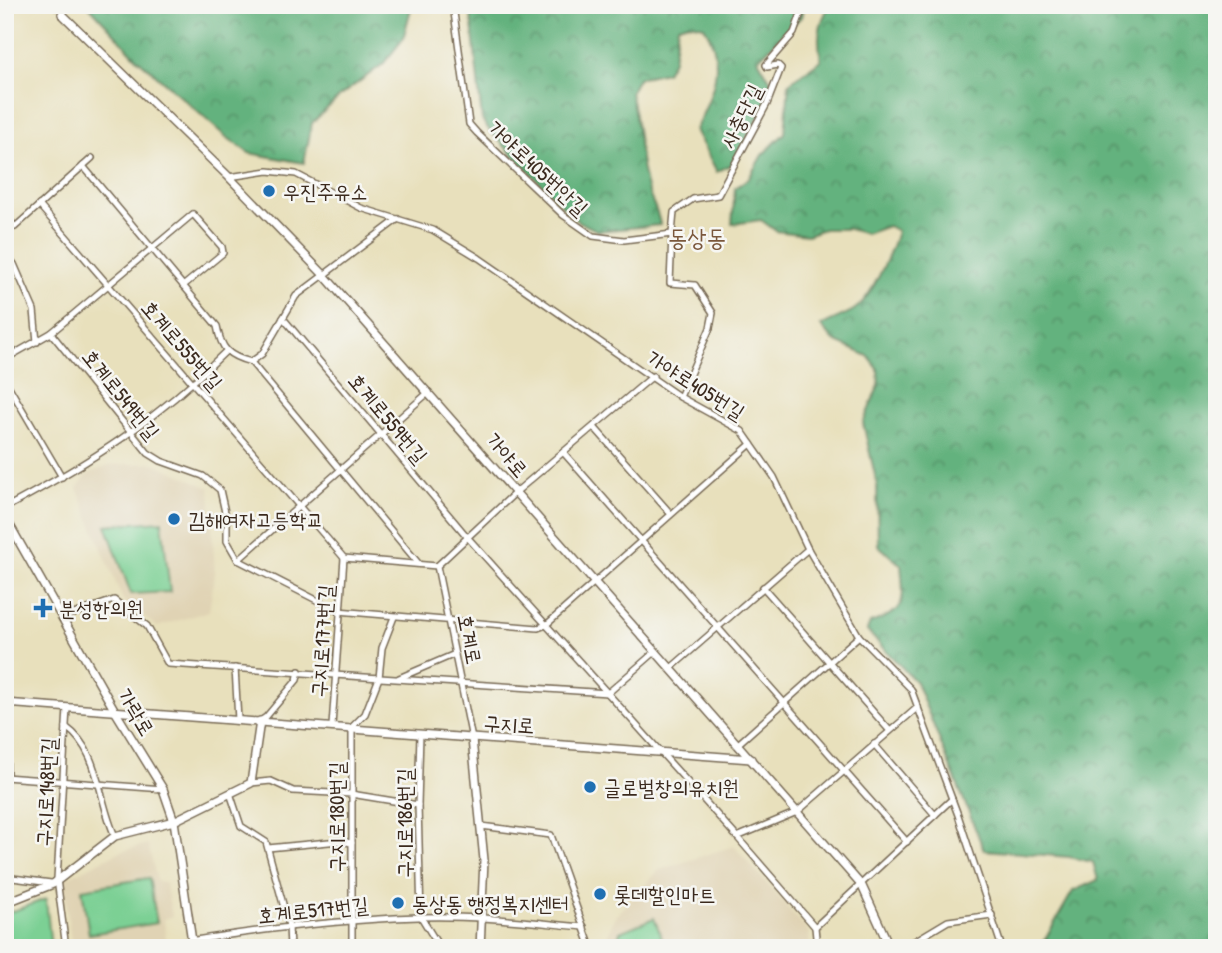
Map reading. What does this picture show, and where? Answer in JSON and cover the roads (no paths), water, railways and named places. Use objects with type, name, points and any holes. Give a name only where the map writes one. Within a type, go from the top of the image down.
[{"type":"main road","name":"가야로","points":[[62,14],[229,177],[324,275],[429,392],[862,886],[890,948]]},
{"type":"main road","name":"가락로","points":[[5,517],[115,711],[163,789],[174,821],[193,944]]},
{"type":"main road","name":"구지로","points":[[6,703],[751,759]]},
{"type":"main road","points":[[5,903],[55,881],[115,836],[174,821],[251,783],[260,721]]},
{"type":"main road","name":"호계로","points":[[472,739],[484,860],[479,918],[480,948]]},
{"type":"street","name":"가야로405번안길","points":[[453,5],[469,124],[477,133],[563,215],[593,236],[624,240],[672,234]]},
{"type":"street","name":"사충단길","points":[[672,234],[674,212],[684,203],[718,195],[767,104],[781,68],[778,65],[766,65],[794,33],[804,5]]},
{"type":"street","points":[[5,205],[5,213],[15,227],[92,158]]},
{"type":"street","points":[[83,166],[217,326],[225,352],[231,357],[251,362],[419,564]]},
{"type":"street","name":"가야로405번길","points":[[229,177],[268,171],[296,174],[360,208],[433,230],[479,258],[680,397],[742,431],[774,478],[808,549],[859,636],[911,689],[952,799],[1002,948]]},
{"type":"street","name":"호계로555번길","points":[[39,205],[344,558]]},
{"type":"street","points":[[5,359],[51,333],[193,214],[223,253],[183,286]]},
{"type":"street","points":[[251,362],[262,354],[296,296],[399,218]]},
{"type":"street","points":[[672,234],[670,283],[675,285],[688,282],[695,285],[713,313],[710,328],[680,397]]},
{"type":"street","points":[[5,253],[34,310],[37,342]]},
{"type":"street","name":"호계로559번길","points":[[283,318],[469,539],[664,753]]},
{"type":"street","name":"호계로549번길","points":[[51,333],[131,435],[155,457],[203,475],[220,490],[227,521],[227,541],[238,560]]},
{"type":"street","points":[[5,508],[62,478],[131,435],[193,384],[225,352]]},
{"type":"street","points":[[344,558],[438,566],[516,492],[653,376]]},
{"type":"street","points":[[5,380],[62,478]]},
{"type":"street","points":[[429,392],[238,560],[338,611],[538,628],[546,625],[751,444]]},
{"type":"street","points":[[594,427],[670,513]]},
{"type":"street","points":[[563,452],[907,842]]},
{"type":"street","points":[[671,668],[808,549]]},
{"type":"street","name":"구지로177번길","points":[[332,726],[337,674],[338,611],[344,558]]},
{"type":"street","name":"호계로","points":[[438,566],[472,739]]},
{"type":"street","points":[[763,587],[890,731]]},
{"type":"street","points":[[62,618],[114,600],[146,626],[168,664],[608,694],[656,651]]},
{"type":"street","points":[[352,727],[365,714],[379,678],[382,648],[394,617]]},
{"type":"street","points":[[738,744],[859,636]]},
{"type":"street","points":[[396,679],[455,654]]},
{"type":"street","points":[[235,668],[238,720]]},
{"type":"street","points":[[260,721],[298,680],[299,671]]},
{"type":"street","points":[[5,697],[6,777],[163,789]]},
{"type":"street","points":[[737,837],[797,812],[918,707]]},
{"type":"street","name":"구지로148번길","points":[[66,948],[55,881],[67,708]]},
{"type":"street","points":[[66,727],[81,738],[98,784],[105,814],[115,836]]},
{"type":"street","name":"구지로180번길","points":[[352,727],[352,947]]},
{"type":"street","name":"구지로186번길","points":[[420,734],[418,805],[421,916],[440,948]]},
{"type":"street","points":[[874,744],[935,815]]},
{"type":"street","points":[[664,753],[815,927],[817,948]]},
{"type":"street","points":[[251,783],[271,782],[293,792],[351,794],[418,805]]},
{"type":"street","points":[[230,793],[241,826],[266,842],[289,926],[290,948]]},
{"type":"street","points":[[815,927],[862,886],[952,799]]},
{"type":"street","points":[[481,826],[551,835],[591,948]]},
{"type":"street","points":[[268,848],[339,841],[352,844]]},
{"type":"street","points":[[5,877],[55,881]]},
{"type":"street","points":[[903,948],[948,920],[992,915]]},
{"type":"street","name":"호계로517번길","points":[[193,944],[289,926],[421,916],[479,918]]},
{"type":"street","points":[[479,918],[584,927]]},
{"type":"street","points":[[149,948],[193,944]]},
{"type":"tunnel","points":[[53,5],[62,14]]},
{"type":"place","name":"우진주유소","points":[[269,191]]},
{"type":"place","name":"김해여자고등학교","points":[[174,519]]},
{"type":"place","name":"분성한의원","points":[[43,608]]},
{"type":"place","name":"글로벌창의유치원","points":[[590,787]]},
{"type":"place","name":"롯데할인마트","points":[[600,894]]},
{"type":"place","name":"동상동 행정복지센터","points":[[398,903]]},
{"type":"district","name":"동상동","points":[[697,237]]}]
